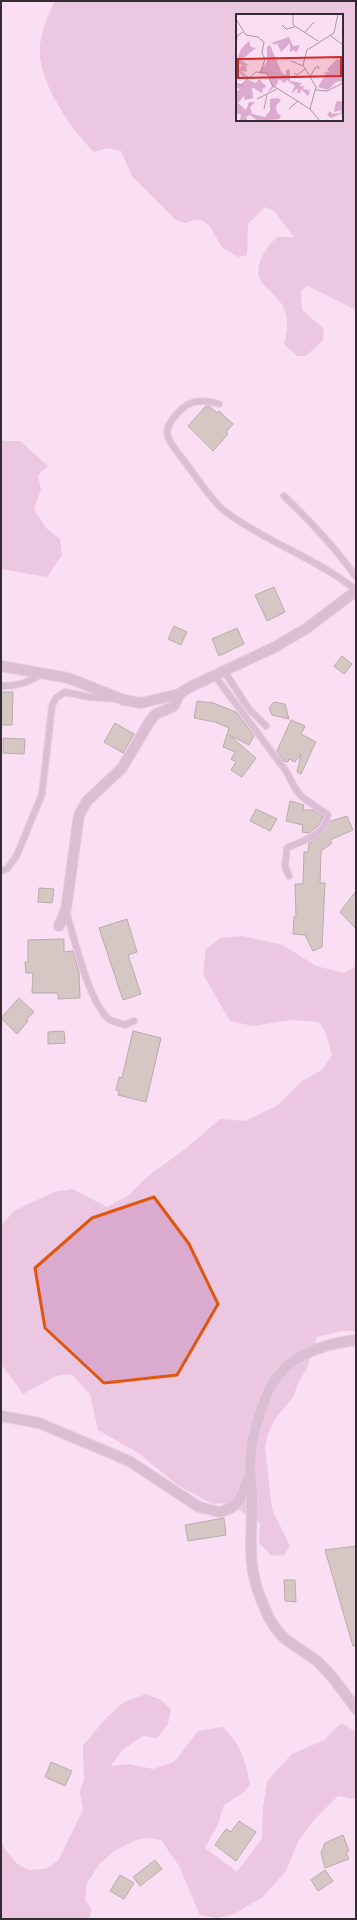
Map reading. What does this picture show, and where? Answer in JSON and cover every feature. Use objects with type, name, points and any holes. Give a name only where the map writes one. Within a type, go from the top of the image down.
[{"type":"street","points":[[1,666],[68,678],[124,700],[141,703],[179,694],[275,647],[307,628],[356,590]]},
{"type":"street","points":[[59,926],[66,909],[79,816],[87,801],[122,768],[150,721],[156,714],[174,706],[179,694]]},
{"type":"street","points":[[356,1340],[331,1344],[314,1350],[298,1358],[284,1369],[270,1387],[256,1425],[250,1462],[252,1499],[251,1565],[256,1588],[268,1616],[280,1634],[293,1646],[320,1665],[337,1682],[352,1701],[356,1709]]},
{"type":"street","points":[[1,1416],[39,1423],[129,1460],[199,1506],[220,1512],[231,1508],[240,1499],[250,1476]]},
{"type":"lane","points":[[219,404],[205,401],[189,404],[179,412],[168,427],[166,434],[204,488],[219,506],[238,521],[340,577],[356,590]]},
{"type":"lane","points":[[284,496],[312,522],[342,557],[356,577]]},
{"type":"lane","points":[[1,686],[24,684],[43,673]]},
{"type":"lane","points":[[220,673],[249,709],[266,726]]},
{"type":"lane","points":[[220,673],[286,771],[298,792],[328,814],[325,825],[319,832],[309,839],[287,848],[285,866],[289,876]]},
{"type":"lane","points":[[1,871],[7,869],[17,855],[42,794],[51,712],[56,698],[65,692],[89,697],[124,700]]},
{"type":"lane","points":[[66,909],[83,967],[98,1007],[111,1020],[125,1025],[134,1020]]},
{"type":"highlighted area","points":[[154,1197],[189,1244],[218,1304],[177,1375],[104,1383],[45,1328],[35,1268],[92,1218]]},
{"type":"shaded area","points":[[55,1],[356,1],[356,310],[308,286],[301,291],[302,310],[324,329],[323,340],[306,356],[297,356],[284,344],[287,328],[285,311],[278,299],[262,283],[258,271],[261,258],[268,246],[277,237],[294,237],[274,211],[265,207],[248,224],[247,255],[238,257],[224,249],[213,231],[205,222],[194,220],[185,223],[176,220],[132,176],[121,151],[107,148],[94,152],[75,131],[49,88],[40,58],[41,39]]},
{"type":"shaded area","points":[[1,441],[20,441],[48,466],[38,475],[41,490],[34,509],[46,528],[60,539],[62,555],[47,577],[1,569]]},
{"type":"shaded area","points":[[243,936],[283,945],[316,966],[344,973],[356,966],[356,1331],[343,1331],[317,1337],[307,1368],[293,1397],[275,1419],[268,1433],[265,1448],[272,1509],[290,1546],[284,1555],[272,1556],[259,1543],[260,1523],[228,1503],[213,1504],[179,1486],[137,1452],[98,1430],[90,1394],[71,1374],[56,1376],[23,1394],[1,1364],[1,1226],[14,1211],[54,1192],[72,1189],[107,1207],[129,1195],[148,1176],[184,1150],[220,1119],[245,1121],[278,1105],[302,1081],[322,1070],[332,1055],[326,1034],[319,1022],[292,1020],[253,1026],[230,1021],[203,974],[206,949],[220,938]]},
{"type":"shaded area","points":[[146,1694],[161,1700],[171,1709],[168,1724],[157,1738],[143,1736],[122,1750],[111,1766],[128,1764],[153,1769],[174,1762],[198,1731],[223,1727],[238,1746],[246,1767],[250,1784],[243,1793],[224,1805],[218,1824],[205,1848],[237,1872],[262,1838],[263,1808],[267,1781],[292,1754],[324,1740],[341,1723],[356,1732],[356,1799],[338,1796],[314,1820],[298,1842],[286,1871],[263,1897],[234,1914],[217,1918],[200,1915],[179,1866],[161,1840],[146,1838],[136,1840],[114,1851],[100,1863],[87,1883],[85,1899],[92,1910],[89,1919],[1,1918],[1,1844],[17,1864],[29,1870],[45,1869],[58,1861],[83,1810],[80,1792],[84,1780],[83,1746],[106,1718],[124,1702]]},
{"type":"building","points":[[206,406],[209,406],[217,413],[219,411],[233,424],[226,432],[228,434],[213,451],[188,426]]},
{"type":"building","points":[[274,587],[285,612],[267,621],[255,595]]},
{"type":"building","points":[[174,626],[187,632],[181,645],[168,639]]},
{"type":"building","points":[[237,628],[244,644],[219,656],[212,639]]},
{"type":"building","points":[[342,656],[352,664],[344,674],[334,666]]},
{"type":"building","points":[[1,692],[13,692],[12,725],[1,725]]},
{"type":"building","points":[[197,701],[213,703],[236,712],[254,736],[249,745],[229,735],[256,758],[242,777],[231,770],[236,762],[231,759],[235,752],[223,747],[229,728],[215,722],[194,718]]},
{"type":"building","points":[[274,702],[285,704],[289,719],[272,715],[269,708]]},
{"type":"building","points":[[291,720],[305,726],[301,734],[316,742],[301,774],[297,772],[301,754],[295,762],[289,759],[288,762],[284,761],[277,751]]},
{"type":"building","points":[[115,723],[134,734],[123,753],[104,742]]},
{"type":"building","points":[[3,738],[25,739],[24,754],[3,753]]},
{"type":"building","points":[[290,801],[304,805],[303,810],[314,810],[323,817],[319,825],[309,833],[302,832],[303,825],[286,821]]},
{"type":"building","points":[[256,809],[277,819],[270,831],[250,821]]},
{"type":"building","points":[[347,816],[353,830],[330,840],[332,843],[321,851],[320,883],[325,883],[322,947],[313,951],[305,935],[293,934],[294,917],[296,917],[295,884],[303,884],[304,852],[308,852],[309,843],[321,836],[331,821]]},
{"type":"building","points":[[39,888],[54,889],[52,903],[38,902]]},
{"type":"building","points":[[356,891],[356,929],[340,912]]},
{"type":"building","points":[[127,919],[137,952],[128,955],[141,994],[123,1000],[99,928]]},
{"type":"building","points":[[64,939],[64,952],[73,951],[79,972],[80,998],[58,999],[58,993],[32,993],[33,973],[26,973],[25,962],[28,962],[28,940]]},
{"type":"building","points":[[19,998],[34,1012],[26,1020],[28,1021],[17,1034],[1,1018]]},
{"type":"building","points":[[64,1031],[65,1043],[48,1044],[48,1032]]},
{"type":"building","points":[[133,1031],[161,1038],[146,1102],[118,1095],[119,1091],[116,1090],[119,1077],[122,1078]]},
{"type":"building","points":[[224,1518],[226,1535],[188,1541],[185,1525]]},
{"type":"building","points":[[356,1546],[356,1646],[353,1646],[325,1550]]},
{"type":"building","points":[[284,1580],[295,1580],[296,1602],[285,1601]]},
{"type":"building","points":[[51,1762],[72,1771],[65,1786],[45,1777]]},
{"type":"building","points":[[239,1821],[256,1832],[236,1861],[215,1845],[226,1829],[231,1832]]},
{"type":"building","points":[[343,1835],[349,1851],[346,1852],[349,1859],[325,1868],[321,1853],[325,1843]]},
{"type":"building","points":[[155,1860],[162,1869],[140,1886],[133,1877]]},
{"type":"building","points":[[325,1870],[333,1881],[318,1891],[311,1880]]},
{"type":"building","points":[[120,1875],[134,1883],[124,1899],[110,1891]]}]
